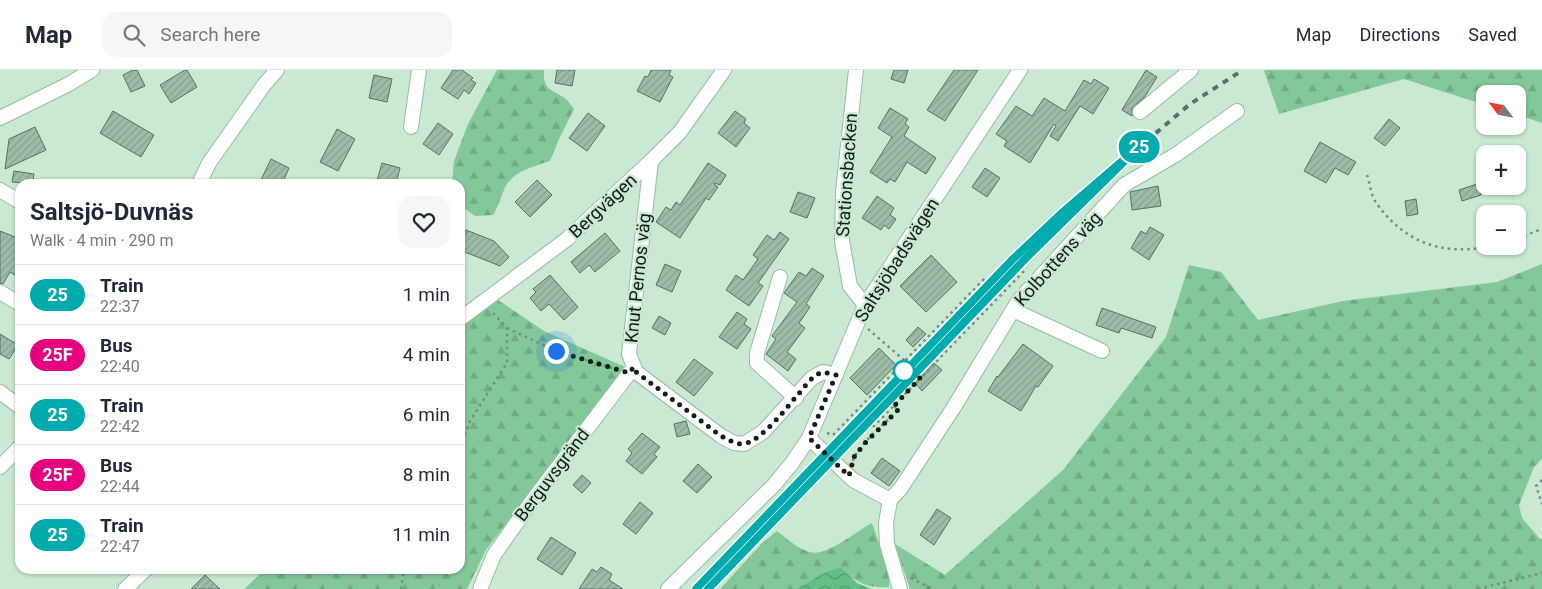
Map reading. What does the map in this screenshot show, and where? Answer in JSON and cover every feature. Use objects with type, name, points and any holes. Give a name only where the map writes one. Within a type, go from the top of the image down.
[{"type":"street","points":[[0,118],[67,86],[92,70]]},
{"type":"street","points":[[201,179],[209,163],[264,84],[277,70]]},
{"type":"street","points":[[411,127],[419,70]]},
{"type":"street","name":"Stationsbacken","points":[[856,70],[843,192],[842,240],[850,286],[865,305]]},
{"type":"street","name":"Saltsjöbadsvägen","points":[[668,589],[774,484],[792,463],[809,438],[865,305],[1020,70]]},
{"type":"street","points":[[1140,112],[1192,70]]},
{"type":"street","name":"Bergvägen","points":[[465,311],[483,302],[567,239],[651,161],[680,132],[720,71]]},
{"type":"street","name":"Kolbottens väg","points":[[890,500],[901,488],[949,415],[1019,300],[1124,185],[1177,154],[1237,111]]},
{"type":"street","name":"Knut Pernos väg","points":[[651,161],[629,354],[632,370],[721,436],[734,443],[744,444],[763,432],[796,398],[812,378],[823,372],[836,375]]},
{"type":"street","points":[[0,190],[15,199]]},
{"type":"street","points":[[780,277],[757,353],[757,363],[796,398]]},
{"type":"street","points":[[0,292],[15,301]]},
{"type":"street","points":[[1012,310],[1102,352]]},
{"type":"street","name":"Berguvsgränd","points":[[480,589],[494,555],[532,501],[632,370]]},
{"type":"street","points":[[0,392],[15,403]]},
{"type":"street","points":[[809,438],[849,476],[890,500],[886,523],[887,544],[900,589]]},
{"type":"street","points":[[0,467],[15,452]]},
{"type":"street","points":[[125,589],[141,574]]},
{"type":"path","points":[[1367,174],[1375,203],[1400,229],[1410,236],[1423,243],[1453,250],[1476,248]]},
{"type":"path","points":[[1526,235],[1542,229]]},
{"type":"path","points":[[873,427],[1028,268]]},
{"type":"path","points":[[827,434],[833,435],[986,277]]},
{"type":"path","points":[[483,302],[507,328],[556,351],[632,370]]},
{"type":"path","points":[[465,434],[470,421],[507,363],[507,328]]},
{"type":"path","points":[[868,329],[904,361]]},
{"type":"path","points":[[849,476],[854,457],[865,443],[898,410],[894,406]]},
{"type":"path","points":[[1542,480],[1536,486],[1542,504]]},
{"type":"path","points":[[1478,589],[1542,573]]},
{"type":"path","points":[[401,589],[403,574]]},
{"type":"green space","points":[[497,70],[544,70],[546,85],[565,98],[574,109],[550,161],[523,171],[512,178],[507,184],[493,215],[475,216],[465,209],[465,179],[452,179],[454,161],[468,124]]},
{"type":"green space","points":[[1542,70],[1542,123],[1526,118],[1526,85],[1476,85],[1476,102],[1404,79],[1279,114],[1264,71]]},
{"type":"green space","points":[[1542,264],[1542,459],[1534,467],[1519,505],[1522,518],[1542,539],[1542,589],[910,589],[895,544],[945,575],[1063,470],[1166,337],[1189,265],[1221,272],[1258,320],[1343,301],[1497,282]]},
{"type":"green space","points":[[498,300],[544,331],[625,367],[486,550],[467,589],[244,589],[260,574],[465,574],[465,323]]},
{"type":"green space","points":[[872,523],[889,572],[889,587],[868,586],[851,577],[841,567],[796,589],[720,589],[762,543],[777,531],[801,548],[817,553],[833,547]]},
{"type":"water","points":[[841,567],[857,583],[871,589],[796,589],[826,572]]},
{"type":"building","points":[[137,70],[145,86],[131,92],[123,75]]},
{"type":"building","points":[[187,70],[197,87],[171,103],[160,85]]},
{"type":"building","points":[[453,70],[462,70],[473,78],[471,80],[476,83],[469,94],[464,90],[458,99],[441,88]]},
{"type":"building","points":[[557,70],[575,70],[572,86],[555,83]]},
{"type":"building","points":[[651,70],[671,70],[669,75],[673,77],[660,102],[637,91],[645,76],[648,77]]},
{"type":"building","points":[[894,70],[908,70],[904,83],[891,79]]},
{"type":"building","points":[[954,70],[978,70],[945,121],[927,110]]},
{"type":"building","points":[[1146,70],[1157,77],[1144,98],[1132,108],[1132,116],[1122,110]]},
{"type":"building","points":[[374,75],[392,79],[387,102],[369,98]]},
{"type":"building","points":[[1094,79],[1109,88],[1093,114],[1080,106],[1058,141],[1050,136],[1056,126],[1054,124],[1030,163],[1004,146],[1007,141],[996,134],[1016,106],[1032,116],[1044,98],[1065,111],[1084,80],[1091,84]]},
{"type":"building","points":[[890,108],[908,119],[905,124],[909,127],[904,136],[936,158],[926,174],[907,162],[895,182],[890,179],[887,183],[870,172],[892,137],[878,128]]},
{"type":"building","points":[[113,111],[154,135],[141,157],[100,133]]},
{"type":"building","points":[[735,111],[746,119],[744,123],[750,128],[736,147],[718,133]]},
{"type":"building","points":[[588,113],[605,126],[587,151],[569,138]]},
{"type":"building","points":[[1389,119],[1400,128],[1385,146],[1374,138]]},
{"type":"building","points":[[438,123],[453,134],[439,155],[423,144]]},
{"type":"building","points":[[35,127],[46,150],[5,169],[9,139]]},
{"type":"building","points":[[337,129],[355,139],[338,171],[320,162]]},
{"type":"building","points":[[1320,142],[1356,162],[1348,175],[1335,168],[1326,183],[1304,171]]},
{"type":"building","points":[[271,159],[289,168],[284,179],[261,179]]},
{"type":"building","points":[[382,163],[400,168],[397,179],[377,179]]},
{"type":"building","points":[[708,163],[726,175],[720,185],[714,184],[718,187],[709,200],[706,198],[680,238],[656,222],[666,207],[671,210],[676,202],[680,205]]},
{"type":"building","points":[[985,168],[1000,178],[987,197],[972,187]]},
{"type":"building","points":[[14,171],[34,174],[33,179],[15,179],[15,182],[12,182]]},
{"type":"building","points":[[537,180],[552,195],[530,217],[515,202]]},
{"type":"building","points":[[1476,184],[1476,195],[1481,195],[1462,201],[1459,190]]},
{"type":"building","points":[[1158,186],[1161,206],[1132,210],[1130,192]]},
{"type":"building","points":[[798,192],[815,198],[807,218],[790,212]]},
{"type":"building","points":[[877,196],[894,208],[890,215],[896,219],[889,229],[884,225],[881,230],[862,218]]},
{"type":"building","points":[[1416,199],[1418,214],[1407,216],[1405,201]]},
{"type":"building","points":[[1150,227],[1164,235],[1149,260],[1131,248],[1141,231],[1146,234]]},
{"type":"building","points":[[466,230],[494,241],[509,257],[500,266],[465,252]]},
{"type":"building","points":[[0,231],[15,237],[15,275],[10,272],[3,284],[0,283]]},
{"type":"building","points":[[780,232],[789,239],[758,283],[763,286],[749,306],[726,290],[736,275],[743,280],[758,259],[753,255],[767,235],[774,240]]},
{"type":"building","points":[[605,233],[620,251],[595,272],[589,265],[580,273],[571,262]]},
{"type":"building","points":[[931,255],[957,282],[926,312],[900,286]]},
{"type":"building","points":[[665,264],[681,271],[672,292],[656,285]]},
{"type":"building","points":[[812,268],[824,276],[806,304],[810,307],[799,323],[805,328],[787,352],[796,359],[788,371],[766,354],[776,339],[772,336],[797,302],[784,293],[799,272],[806,276]]},
{"type":"building","points":[[550,275],[578,307],[564,320],[549,304],[541,311],[530,298],[536,292],[533,289]]},
{"type":"building","points":[[1102,308],[1156,327],[1152,338],[1121,328],[1119,333],[1096,325]]},
{"type":"building","points":[[737,312],[747,319],[744,324],[751,329],[737,349],[719,337]]},
{"type":"building","points":[[659,316],[671,323],[665,335],[652,328]]},
{"type":"building","points":[[918,327],[926,334],[913,347],[906,340]]},
{"type":"building","points":[[0,334],[15,343],[15,350],[9,359],[0,354]]},
{"type":"building","points":[[1023,344],[1053,366],[1038,387],[1036,386],[1021,411],[988,391],[997,376]]},
{"type":"building","points":[[879,348],[896,365],[867,395],[850,378]]},
{"type":"building","points":[[694,359],[713,373],[694,396],[676,382]]},
{"type":"building","points":[[934,363],[942,370],[922,391],[915,383]]},
{"type":"building","points":[[686,421],[690,434],[677,437],[674,424]]},
{"type":"building","points":[[642,433],[660,447],[654,454],[657,457],[642,474],[626,461],[632,453],[628,449]]},
{"type":"building","points":[[882,458],[900,471],[889,486],[871,473]]},
{"type":"building","points":[[698,464],[712,477],[697,493],[683,481]]},
{"type":"building","points":[[582,475],[591,483],[582,493],[573,485]]},
{"type":"building","points":[[640,502],[653,513],[636,534],[623,524]]},
{"type":"building","points":[[937,509],[951,518],[934,545],[920,535]]},
{"type":"building","points":[[551,537],[576,553],[562,575],[537,559]]},
{"type":"building","points":[[601,567],[612,574],[609,580],[623,589],[579,589],[592,569],[597,572]]},
{"type":"building","points":[[205,575],[220,589],[191,589]]},
{"type":"railway","points":[[696,589],[1013,259],[1063,212],[1190,104],[1243,70]]},
{"type":"railway","points":[[708,589],[1055,229]]},
{"type":"train","name":"25","points":[[696,589],[780,499],[1013,259],[1063,212],[1142,144],[1027,257],[708,589]]},
{"type":"route","points":[[556,351],[629,373],[634,367],[636,372],[721,436],[734,443],[744,444],[763,432],[796,398],[812,378],[823,372],[836,375],[809,438],[849,476],[854,457],[865,443],[898,410],[894,406],[920,378],[904,371]]}]
